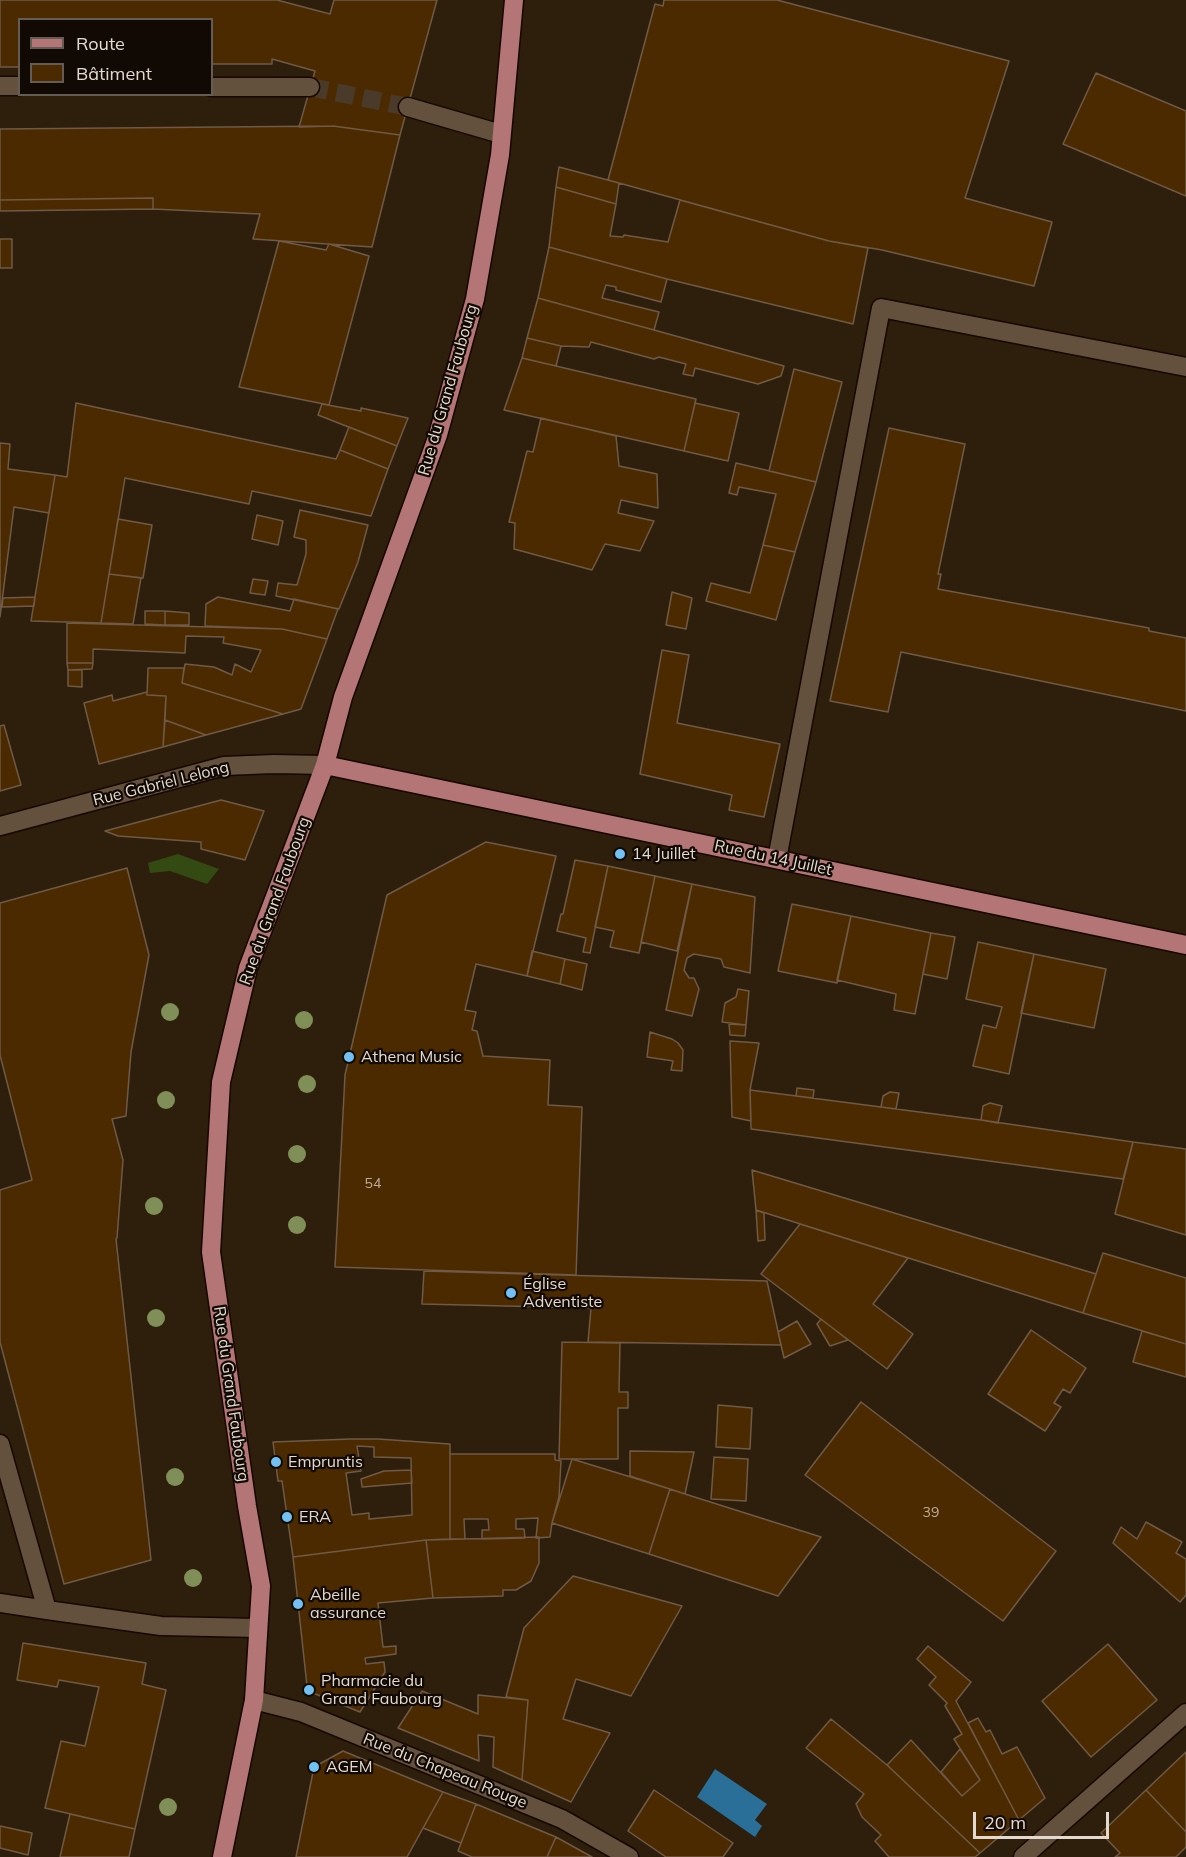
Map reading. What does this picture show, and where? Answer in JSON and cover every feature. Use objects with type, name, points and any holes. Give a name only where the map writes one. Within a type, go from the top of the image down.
[{"type":"main road","name":"Rue du Grand Faubourg","points":[[222,1857],[254,1700],[261,1586],[247,1506],[211,1252],[221,1082],[248,968],[325,765],[343,697],[442,423],[475,299],[500,155],[514,0]]},
{"type":"main road","name":"Rue du 14 Juillet","points":[[325,765],[1186,945]]},
{"type":"street","points":[[0,86],[18,86]]},
{"type":"street","points":[[213,87],[310,87]]},
{"type":"street","points":[[408,107],[501,134]]},
{"type":"street","points":[[777,859],[881,308],[1186,367]]},
{"type":"street","name":"Rue Gabriel Lelong","points":[[0,826],[224,766],[325,765]]},
{"type":"street","points":[[0,1444],[46,1610]]},
{"type":"street","points":[[0,1603],[161,1626],[258,1628]]},
{"type":"street","name":"Rue du Chapeau Rouge","points":[[254,1700],[301,1712],[562,1819],[629,1857]]},
{"type":"street","points":[[1023,1857],[1186,1713]]},
{"type":"green space","points":[[178,854],[219,869],[207,884],[170,871],[150,873],[148,863]]},
{"type":"water","points":[[715,1769],[767,1804],[755,1820],[762,1826],[755,1837],[697,1797]]},
{"type":"building","points":[[0,0],[277,0],[330,14],[334,0],[437,0],[400,135],[333,126],[299,127],[315,71],[272,59],[272,64],[213,64],[213,18],[18,18],[18,67],[0,67]]},
{"type":"building","points":[[664,0],[777,0],[1009,61],[965,198],[1052,222],[1034,286],[882,250],[829,241],[608,180],[655,4],[663,6]]},
{"type":"building","points":[[1096,73],[1186,111],[1186,196],[1063,144]]},
{"type":"building","points":[[333,126],[400,135],[372,247],[253,239],[260,214],[153,209],[153,198],[0,200],[0,129]]},
{"type":"building","points":[[559,167],[619,183],[616,204],[556,187]]},
{"type":"building","points":[[556,187],[616,204],[610,236],[623,237],[624,235],[668,242],[680,200],[829,241],[868,248],[853,324],[667,279],[549,247]]},
{"type":"building","points":[[153,198],[153,209],[0,211],[0,200]]},
{"type":"building","points":[[0,239],[12,239],[12,268],[0,268]]},
{"type":"building","points":[[279,241],[326,250],[329,244],[369,256],[329,405],[239,387]]},
{"type":"building","points":[[549,247],[667,279],[661,302],[616,290],[616,287],[606,285],[602,298],[659,312],[654,330],[538,298]]},
{"type":"building","points":[[538,298],[784,366],[781,376],[758,384],[695,368],[693,376],[683,374],[686,364],[659,357],[654,359],[591,342],[589,347],[561,346],[527,338]]},
{"type":"building","points":[[527,338],[561,346],[556,366],[522,358]]},
{"type":"building","points":[[522,358],[696,399],[684,451],[504,410]]},
{"type":"building","points":[[794,369],[842,382],[816,482],[769,471]]},
{"type":"building","points":[[76,403],[336,459],[340,450],[388,469],[371,516],[252,491],[249,504],[125,478],[101,623],[31,621],[55,475],[67,477]]},
{"type":"building","points":[[695,403],[739,413],[728,461],[684,451]]},
{"type":"building","points":[[322,404],[361,411],[361,408],[408,418],[397,446],[318,415]]},
{"type":"building","points":[[541,418],[616,436],[619,466],[657,474],[658,508],[621,500],[618,513],[654,521],[640,551],[605,544],[592,570],[514,549],[515,523],[509,522],[527,451],[533,452]]},
{"type":"building","points":[[349,427],[397,446],[388,469],[340,450]]},
{"type":"building","points":[[889,428],[965,444],[938,574],[941,574],[938,589],[1149,628],[1149,631],[1186,638],[1186,711],[901,652],[888,712],[830,701]]},
{"type":"building","points":[[0,443],[10,444],[8,469],[55,475],[49,513],[14,507],[0,617]]},
{"type":"building","points":[[736,463],[816,482],[795,552],[763,545],[776,494],[739,487],[737,495],[729,493]]},
{"type":"building","points":[[300,510],[368,525],[358,562],[339,609],[276,596],[278,583],[297,585],[306,554],[306,540],[294,537]]},
{"type":"building","points":[[257,515],[283,521],[278,545],[252,539]]},
{"type":"building","points":[[118,519],[152,525],[143,578],[109,574]]},
{"type":"building","points":[[763,545],[795,552],[776,620],[706,601],[711,583],[750,593]]},
{"type":"building","points":[[109,574],[141,578],[133,624],[101,623]]},
{"type":"building","points":[[253,579],[268,581],[265,595],[250,593]]},
{"type":"building","points":[[672,592],[692,598],[686,629],[666,625]]},
{"type":"building","points":[[35,597],[34,606],[2,607],[3,598]]},
{"type":"building","points":[[218,597],[290,611],[294,599],[338,609],[327,639],[282,629],[205,626],[206,604]]},
{"type":"building","points":[[145,611],[165,611],[165,625],[145,624]]},
{"type":"building","points":[[165,611],[189,613],[189,625],[165,625]]},
{"type":"building","points":[[67,623],[282,629],[327,639],[301,709],[283,714],[182,683],[185,664],[214,667],[232,675],[235,664],[251,672],[261,650],[223,643],[224,637],[186,636],[185,653],[93,649],[93,663],[67,663]]},
{"type":"building","points":[[662,650],[689,655],[677,723],[780,744],[764,817],[729,810],[732,795],[640,774]]},
{"type":"building","points":[[67,663],[93,663],[92,669],[68,670]]},
{"type":"building","points":[[148,668],[184,668],[182,683],[283,714],[206,735],[165,720],[166,696],[147,695]]},
{"type":"building","points":[[68,670],[82,670],[82,687],[68,686]]},
{"type":"building","points":[[147,692],[147,695],[166,696],[163,747],[99,764],[84,703],[112,695],[113,701]]},
{"type":"building","points":[[165,720],[206,735],[163,747]]},
{"type":"building","points":[[4,725],[21,785],[0,791],[0,726]]},
{"type":"building","points":[[221,800],[264,811],[245,860],[201,849],[201,842],[118,836],[105,831]]},
{"type":"building","points":[[486,842],[556,856],[527,976],[476,964],[465,1010],[476,1012],[472,1030],[477,1031],[483,1056],[550,1060],[548,1105],[582,1107],[576,1275],[335,1267],[345,1075],[387,895]]},
{"type":"building","points":[[575,860],[608,866],[590,953],[583,952],[586,938],[557,931]]},
{"type":"building","points":[[608,866],[655,876],[639,953],[610,947],[614,931],[595,927]]},
{"type":"building","points":[[127,868],[149,955],[131,1052],[126,1116],[112,1119],[123,1160],[116,1239],[151,1560],[64,1584],[0,1342],[0,1190],[32,1180],[0,1055],[0,903]]},
{"type":"building","points":[[655,876],[692,884],[677,951],[641,942]]},
{"type":"building","points":[[692,884],[755,897],[750,973],[724,967],[721,959],[694,954],[687,958],[684,970],[689,978],[694,978],[699,989],[692,1016],[666,1010]]},
{"type":"building","points":[[792,904],[851,916],[837,983],[778,971]]},
{"type":"building","points":[[851,916],[931,933],[915,1014],[894,1010],[896,994],[837,980]]},
{"type":"building","points":[[931,933],[955,937],[947,979],[923,974]]},
{"type":"building","points":[[978,942],[1034,954],[1009,1074],[973,1066],[983,1025],[996,1028],[1002,1007],[966,999]]},
{"type":"building","points":[[532,951],[565,959],[560,984],[527,976]]},
{"type":"building","points":[[1034,954],[1106,969],[1094,1028],[1021,1013]]},
{"type":"building","points":[[565,959],[587,964],[582,990],[560,984]]},
{"type":"building","points":[[738,989],[749,991],[746,1025],[722,1022],[725,1003],[736,997]]},
{"type":"building","points":[[729,1024],[746,1025],[745,1036],[730,1035]]},
{"type":"building","points":[[650,1032],[678,1043],[683,1050],[682,1071],[671,1070],[673,1061],[647,1057]]},
{"type":"building","points":[[730,1041],[759,1043],[750,1090],[751,1121],[732,1117]]},
{"type":"building","points":[[797,1088],[814,1090],[813,1098],[796,1096]]},
{"type":"building","points":[[750,1090],[1133,1142],[1123,1179],[751,1129]]},
{"type":"building","points":[[890,1092],[899,1093],[896,1109],[881,1107],[883,1096]]},
{"type":"building","points":[[990,1103],[1002,1106],[998,1123],[981,1120],[983,1106]]},
{"type":"building","points":[[1133,1142],[1186,1149],[1186,1235],[1115,1214]]},
{"type":"building","points":[[752,1170],[1096,1274],[1083,1313],[756,1210]]},
{"type":"building","points":[[756,1210],[764,1213],[765,1240],[758,1241]]},
{"type":"building","points":[[800,1224],[908,1258],[873,1304],[913,1334],[887,1369],[761,1274]]},
{"type":"building","points":[[1103,1253],[1186,1278],[1186,1344],[1083,1313]]},
{"type":"building","points":[[424,1271],[767,1281],[781,1345],[588,1342],[591,1308],[422,1304]]},
{"type":"building","points":[[821,1319],[848,1340],[830,1346],[817,1324]]},
{"type":"building","points":[[797,1321],[811,1344],[784,1358],[778,1332]]},
{"type":"building","points":[[1031,1330],[1086,1368],[1070,1393],[1063,1389],[1054,1403],[1061,1407],[1045,1431],[988,1394]]},
{"type":"building","points":[[1142,1331],[1186,1344],[1186,1377],[1133,1362]]},
{"type":"building","points":[[562,1342],[620,1343],[619,1392],[628,1392],[628,1408],[618,1408],[618,1459],[559,1459]]},
{"type":"building","points":[[861,1402],[1056,1551],[1003,1621],[805,1475]]},
{"type":"building","points":[[718,1405],[752,1408],[750,1449],[716,1447]]},
{"type":"building","points":[[378,1439],[450,1444],[450,1539],[293,1557],[282,1481],[278,1481],[273,1442]],"holes":[[[357,1446],[374,1447],[374,1457],[411,1458],[412,1515],[369,1519],[369,1513],[352,1515],[346,1473],[361,1471]]]},
{"type":"building","points":[[630,1451],[694,1452],[685,1494],[630,1476]]},
{"type":"building","points":[[450,1454],[555,1454],[555,1460],[561,1461],[559,1497],[550,1537],[536,1538],[538,1518],[516,1519],[516,1529],[524,1529],[525,1538],[482,1539],[482,1530],[489,1530],[488,1519],[464,1519],[465,1539],[450,1539]]},
{"type":"building","points":[[714,1457],[748,1459],[746,1501],[711,1499]]},
{"type":"building","points":[[572,1459],[670,1489],[649,1554],[552,1523]]},
{"type":"building","points":[[411,1470],[412,1483],[362,1487],[361,1479],[384,1471]]},
{"type":"building","points":[[670,1489],[821,1537],[778,1596],[649,1554]]},
{"type":"building","points":[[1146,1522],[1182,1542],[1176,1553],[1186,1559],[1186,1595],[1180,1602],[1113,1543],[1121,1527],[1137,1539]]},
{"type":"building","points":[[539,1537],[539,1563],[531,1581],[516,1590],[503,1590],[503,1596],[433,1598],[426,1540]]},
{"type":"building","points":[[426,1540],[433,1598],[378,1603],[383,1647],[396,1646],[396,1654],[365,1658],[366,1664],[384,1662],[385,1672],[360,1712],[313,1693],[307,1686],[293,1557]]},
{"type":"building","points":[[573,1576],[682,1606],[631,1696],[576,1679],[563,1719],[610,1733],[571,1802],[522,1780],[528,1700],[506,1697],[524,1628]]},
{"type":"building","points":[[23,1643],[146,1663],[142,1684],[166,1690],[135,1829],[45,1808],[61,1741],[85,1746],[99,1687],[59,1680],[57,1687],[17,1680]]},
{"type":"building","points":[[1108,1644],[1157,1700],[1091,1757],[1042,1701]]},
{"type":"building","points":[[928,1646],[971,1682],[956,1701],[1019,1820],[980,1853],[887,1765],[911,1740],[962,1796],[980,1780],[954,1739],[962,1734],[945,1706],[947,1703],[929,1685],[936,1677],[917,1659]]},
{"type":"building","points":[[422,1691],[478,1714],[478,1695],[528,1700],[522,1780],[493,1767],[494,1737],[478,1735],[479,1761],[398,1728]]},
{"type":"building","points":[[978,1718],[986,1732],[990,1730],[1002,1754],[1017,1747],[1045,1798],[1019,1820],[968,1723]]},
{"type":"building","points":[[831,1719],[887,1765],[980,1853],[975,1857],[889,1857],[875,1841],[881,1835],[862,1817],[856,1804],[864,1794],[806,1748]]},
{"type":"building","points":[[960,1749],[980,1780],[962,1796],[941,1772]]},
{"type":"building","points":[[343,1751],[443,1792],[407,1857],[296,1857],[314,1767]]},
{"type":"building","points":[[1186,1752],[1186,1832],[1146,1790]]},
{"type":"building","points":[[654,1790],[733,1843],[723,1857],[666,1857],[628,1831]]},
{"type":"building","points":[[1146,1790],[1186,1832],[1186,1847],[1176,1857],[1115,1857],[1120,1853],[1101,1833]]},
{"type":"building","points":[[443,1792],[476,1804],[461,1843],[423,1828]]},
{"type":"building","points":[[476,1804],[556,1837],[547,1857],[472,1857],[458,1851]]},
{"type":"building","points":[[70,1814],[135,1829],[129,1857],[60,1857]]},
{"type":"building","points":[[0,1826],[32,1833],[28,1855],[0,1848]]},
{"type":"building","points":[[556,1837],[592,1857],[547,1857]]},
{"type":"tunnel","points":[[310,87],[408,107]]},
{"type":"place","name":"14 Juillet","points":[[620,854]]},
{"type":"place","name":"Athena Music","points":[[349,1057]]},
{"type":"place","name":"Église Adventiste","points":[[511,1293]]},
{"type":"place","name":"Empruntis","points":[[276,1462]]},
{"type":"place","name":"ERA","points":[[287,1517]]},
{"type":"place","name":"Abeille assurance","points":[[298,1604]]},
{"type":"place","name":"Pharmacie du Grand Faubourg","points":[[309,1690]]},
{"type":"place","name":"AGEM","points":[[314,1767]]}]
